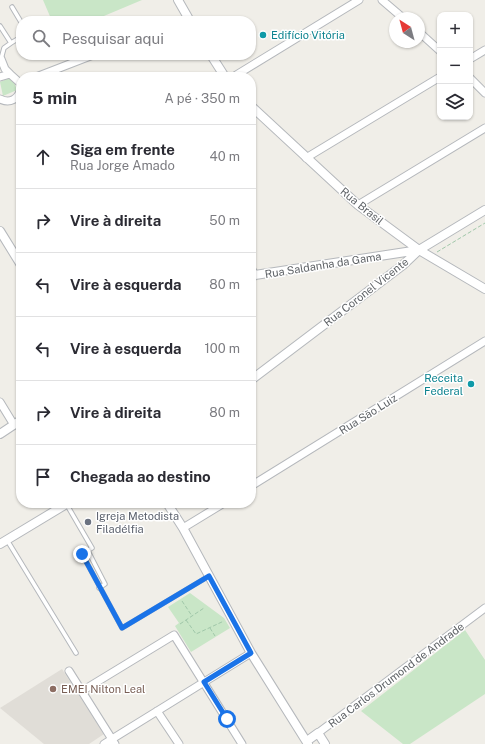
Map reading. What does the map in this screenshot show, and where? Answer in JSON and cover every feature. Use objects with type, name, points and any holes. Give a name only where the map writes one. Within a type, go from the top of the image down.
[{"type":"street","points":[[178,0],[185,16]]},
{"type":"street","points":[[241,72],[359,0]]},
{"type":"street","points":[[382,0],[396,12]]},
{"type":"street","points":[[425,37],[438,48]]},
{"type":"street","points":[[473,57],[485,50]]},
{"type":"street","points":[[1,59],[5,69],[16,80]]},
{"type":"street","points":[[49,72],[80,60]]},
{"type":"street","points":[[214,60],[222,72]]},
{"type":"street","points":[[0,77],[10,74]]},
{"type":"street","points":[[306,158],[437,79]]},
{"type":"street","points":[[473,81],[485,93]]},
{"type":"street","points":[[0,99],[6,101],[16,98]]},
{"type":"street","name":"Rua Brasil","points":[[256,111],[358,205],[419,250],[485,289]]},
{"type":"street","points":[[358,205],[485,128]]},
{"type":"street","name":"Rua Coronel Vicente","points":[[256,376],[403,265],[419,250],[485,210]]},
{"type":"street","points":[[0,231],[16,257]]},
{"type":"street","name":"Rua Saldanha da Gama","points":[[256,273],[419,250]]},
{"type":"street","name":"Rua São Luiz","points":[[256,483],[485,341]]},
{"type":"street","points":[[0,402],[16,420]]},
{"type":"street","points":[[0,434],[16,423]]},
{"type":"street","points":[[3,542],[60,508]]},
{"type":"street","points":[[170,508],[183,528],[251,653],[308,743]]},
{"type":"street","points":[[183,528],[216,508]]},
{"type":"street","name":"Rua Carlos Drumond de Andrade","points":[[308,743],[318,733],[485,608]]},
{"type":"street","points":[[82,691],[174,635],[242,744]]},
{"type":"street","points":[[104,744],[113,741],[157,711],[251,653]]},
{"type":"street","points":[[69,671],[113,741]]},
{"type":"street","points":[[157,711],[179,744]]},
{"type":"street","points":[[318,733],[325,744]]},
{"type":"lane","points":[[12,7],[17,16]]},
{"type":"lane","points":[[0,26],[11,43]]},
{"type":"lane","points":[[1,59],[4,48],[16,40]]},
{"type":"lane","points":[[69,508],[92,548],[82,554],[122,628],[209,576]]},
{"type":"lane","points":[[3,542],[76,653]]},
{"type":"lane","points":[[88,551],[105,584],[100,588]]},
{"type":"path","points":[[432,257],[438,251],[485,223]]},
{"type":"path","points":[[182,601],[192,616]]},
{"type":"path","points":[[180,624],[204,608]]},
{"type":"path","points":[[186,620],[196,634],[232,618]]},
{"type":"path","points":[[210,628],[215,636]]},
{"type":"shaded area","name":"EMEI Nilton Leal","points":[[62,669],[104,734],[89,744],[44,744],[0,708]]},
{"type":"green space","points":[[43,0],[142,0],[104,16],[50,16]]},
{"type":"green space","points":[[12,77],[16,90],[3,96],[0,82]]},
{"type":"green space","points":[[190,593],[224,618],[230,628],[191,652],[175,626],[179,623],[168,607]]},
{"type":"green space","points":[[465,630],[485,660],[485,694],[410,744],[403,744],[361,711]]},
{"type":"place","name":"Edifício Vitória","points":[[263,35]]},
{"type":"place","name":"Receita Federal","points":[[471,384]]},
{"type":"place","name":"Igreja Metodista Filadélfia","points":[[88,522]]},
{"type":"place","name":"EMEI Nilton Leal","points":[[53,689]]},
{"type":"route","points":[[82,554],[122,628],[209,576],[251,653],[204,682],[227,719]]}]
